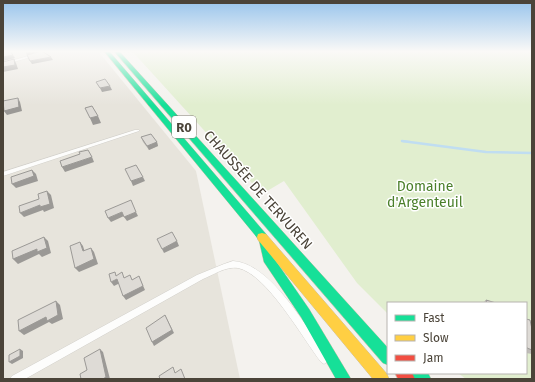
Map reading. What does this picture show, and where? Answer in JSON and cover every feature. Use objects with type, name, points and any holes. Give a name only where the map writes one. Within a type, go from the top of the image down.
[{"type":"highway","name":"CHAUSSÉE DE TERVUREN","points":[[121,69],[263,238]]},
{"type":"highway","name":"CHAUSSÉE DE TERVUREN","points":[[132,69],[379,348]]},
{"type":"highway","name":"R0","points":[[263,238],[382,379]]},
{"type":"highway","points":[[263,238],[268,259],[305,312],[344,379]]},
{"type":"highway","name":"R0","points":[[379,348],[387,357]]},
{"type":"highway","points":[[379,348],[387,352]]},
{"type":"street","points":[[3,174],[137,131]]},
{"type":"street","points":[[15,379],[200,277],[227,266],[238,265],[262,277],[340,379]]},
{"type":"shaded area","points":[[3,69],[113,69],[196,171],[240,379],[3,379]]},
{"type":"green space","name":"Domaine d'Argenteuil","points":[[148,69],[532,69],[532,379],[466,379],[459,374],[527,374],[527,302],[387,302],[387,313],[357,283],[284,181],[262,194]]},
{"type":"building","points":[[105,79],[110,86],[100,88],[96,82]]},
{"type":"building","points":[[18,98],[19,107],[4,111],[3,101]]},
{"type":"building","points":[[92,106],[98,116],[90,118],[85,108]]},
{"type":"building","points":[[151,134],[157,142],[147,146],[141,137]]},
{"type":"building","points":[[88,150],[92,157],[62,167],[60,161],[80,154],[79,152]]},
{"type":"building","points":[[136,165],[143,177],[131,181],[125,169]]},
{"type":"building","points":[[32,170],[34,176],[12,184],[11,177]]},
{"type":"building","points":[[47,191],[50,204],[40,207],[40,205],[20,213],[19,206],[39,199],[38,194]]},
{"type":"building","points":[[131,200],[136,212],[124,217],[122,212],[108,218],[105,211]]},
{"type":"building","points":[[172,232],[177,241],[162,249],[157,239]]},
{"type":"building","points":[[44,237],[47,248],[37,252],[37,249],[13,259],[12,251]]},
{"type":"building","points":[[80,242],[83,251],[91,248],[94,259],[75,268],[70,246]]},
{"type":"building","points":[[115,272],[116,276],[122,272],[124,278],[130,275],[132,280],[139,276],[143,286],[123,296],[117,279],[111,282],[109,274]]},
{"type":"building","points":[[56,301],[58,315],[47,321],[46,317],[19,331],[18,320]]},
{"type":"building","points":[[165,315],[172,330],[152,342],[146,328]]},
{"type":"building","points":[[527,319],[530,320],[532,329],[532,350],[527,348]]},
{"type":"building","points":[[20,349],[20,356],[9,362],[9,355]]},
{"type":"building","points":[[100,349],[106,377],[103,379],[81,379],[80,374],[87,370],[84,358]]},
{"type":"building","points":[[173,367],[175,373],[181,369],[185,379],[160,379],[159,376]]},
{"type":"waterway","points":[[410,142],[402,141],[486,152],[532,153]]},
{"type":"traffic: fast","points":[[121,69],[262,237]]},
{"type":"traffic: fast","points":[[132,69],[387,357]]},
{"type":"traffic: fast","points":[[264,241],[268,259],[305,313],[344,379]]},
{"type":"traffic: fast","points":[[419,374],[424,379]]},
{"type":"traffic: slow","points":[[262,237],[382,379]]},
{"type":"traffic: jam","points":[[403,374],[408,379]]}]
